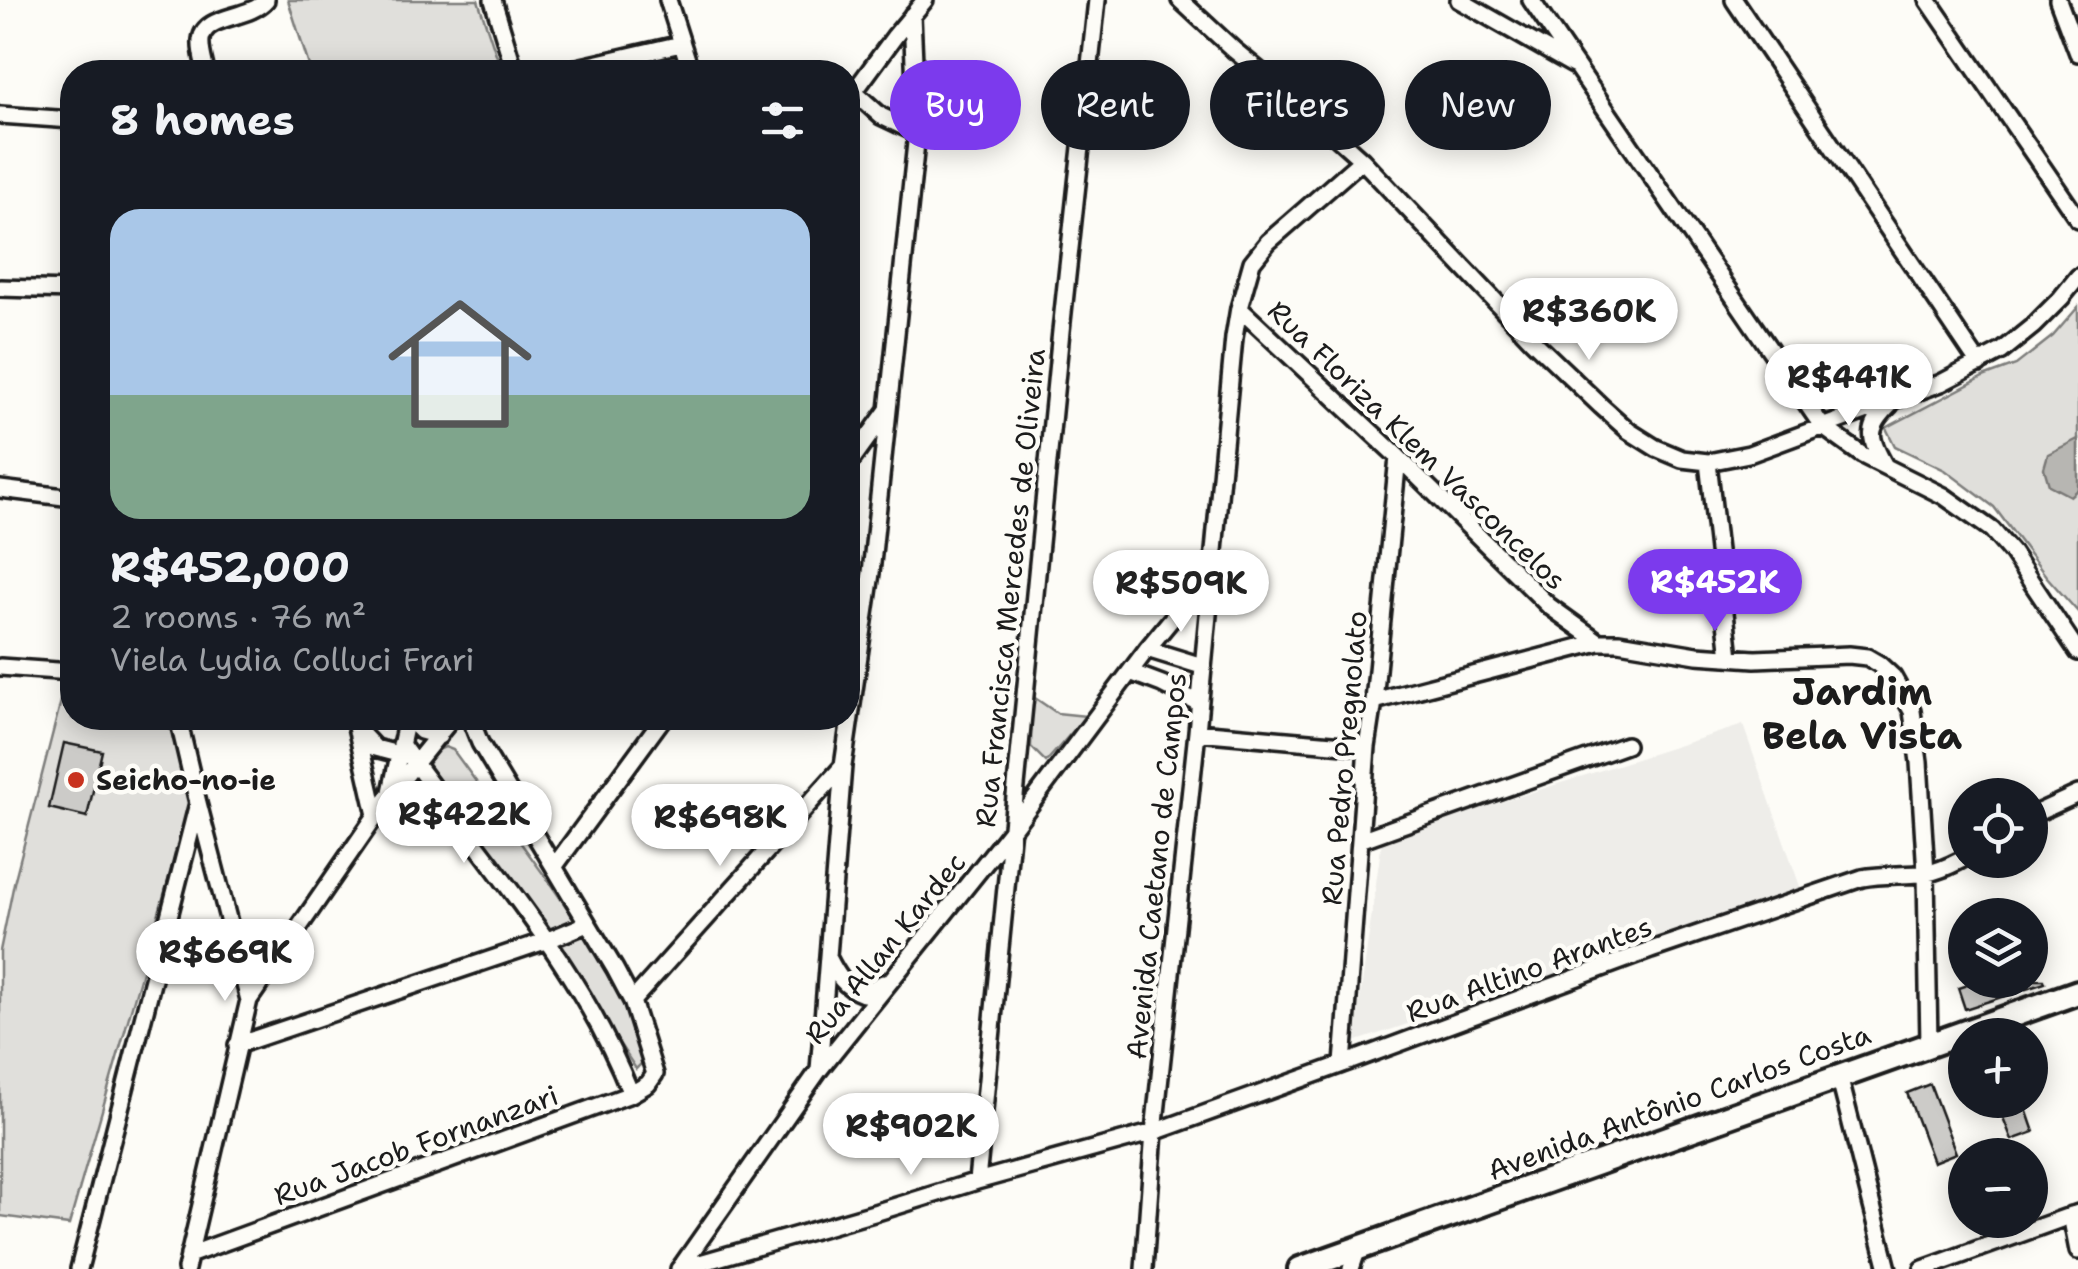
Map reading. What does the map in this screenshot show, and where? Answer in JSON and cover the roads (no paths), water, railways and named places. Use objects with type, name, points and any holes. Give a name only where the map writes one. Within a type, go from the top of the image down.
[{"type":"main road","name":"Avenida Antônio Carlos Costa","points":[[1300,1269],[1355,1259],[1840,1076],[2078,992]]},
{"type":"street","points":[[204,60],[204,31],[210,23],[249,13],[266,0]]},
{"type":"street","points":[[493,0],[511,60]]},
{"type":"street","points":[[668,0],[686,60]]},
{"type":"street","points":[[860,83],[925,0]]},
{"type":"street","name":"Rua Francisca Mercedes de Oliveira","points":[[977,1181],[1098,0]]},
{"type":"street","points":[[1180,0],[1362,160],[1532,340],[1601,406],[1656,448],[1682,459],[1708,462],[1749,454],[1941,384],[2002,351],[2033,326],[2078,276]]},
{"type":"street","points":[[1459,0],[1576,67]]},
{"type":"street","points":[[1531,0],[1822,426],[1862,455],[1944,496],[1992,530],[2012,553],[2078,652]]},
{"type":"street","points":[[1734,0],[1979,364]]},
{"type":"street","points":[[1928,0],[2078,219]]},
{"type":"street","points":[[2058,0],[2078,53]]},
{"type":"street","points":[[912,15],[914,60]]},
{"type":"street","points":[[611,60],[680,44]]},
{"type":"street","points":[[860,103],[890,121]]},
{"type":"street","points":[[0,115],[60,119]]},
{"type":"street","points":[[860,645],[915,150]]},
{"type":"street","name":"Avenida Caetano de Campos","points":[[1144,1269],[1154,1132],[1239,308],[1252,262],[1268,242],[1362,160]]},
{"type":"street","points":[[0,288],[60,290]]},
{"type":"street","name":"Rua Floriza Klem Vasconcelos","points":[[1239,308],[1398,457],[1548,606],[1599,642],[1730,657],[1868,657],[1893,677],[1912,710],[1919,762],[1926,873],[1929,1044]]},
{"type":"street","points":[[1885,466],[1872,445],[1872,428],[1892,402]]},
{"type":"street","points":[[860,448],[889,408]]},
{"type":"street","name":"Rua Pedro Pregnolato","points":[[1344,1064],[1367,747],[1398,457]]},
{"type":"street","points":[[1708,462],[1730,657]]},
{"type":"street","points":[[0,489],[60,496]]},
{"type":"street","name":"Rua Allan Kardec","points":[[679,1269],[819,1070],[1010,832],[1211,571]]},
{"type":"street","points":[[1374,702],[1599,642]]},
{"type":"street","points":[[1147,650],[1202,666]]},
{"type":"street","points":[[0,668],[60,671]]},
{"type":"street","points":[[1130,672],[1199,704]]},
{"type":"street","points":[[181,730],[249,1000]]},
{"type":"street","points":[[357,730],[376,815]]},
{"type":"street","points":[[361,730],[375,748],[399,749],[416,765],[548,940],[602,1028],[631,1094]]},
{"type":"street","points":[[390,795],[405,730]]},
{"type":"street","points":[[419,730],[439,736]]},
{"type":"street","points":[[187,1262],[249,1000],[390,795],[443,730]]},
{"type":"street","points":[[475,730],[632,1001],[843,766]]},
{"type":"street","points":[[554,867],[654,730]]},
{"type":"street","points":[[819,1070],[848,730]]},
{"type":"street","points":[[1197,732],[1367,747]]},
{"type":"street","points":[[1360,840],[1626,744]]},
{"type":"street","points":[[2048,808],[2078,794]]},
{"type":"street","points":[[79,1269],[198,803]]},
{"type":"street","name":"Rua Altino Arantes","points":[[679,1269],[1154,1132],[1651,950],[1862,878],[1926,873],[1948,867]]},
{"type":"street","points":[[238,1045],[587,924]]},
{"type":"street","points":[[828,957],[838,978],[863,994],[895,975]]},
{"type":"street","name":"Rua Jacob Fornanzari","points":[[187,1262],[631,1094],[656,1074],[632,1001]]},
{"type":"street","points":[[1840,1076],[1888,1269]]},
{"type":"street","points":[[1923,1269],[2074,1214],[2078,1251]]},
{"type":"place","name":"Seicho-no-ie","points":[[76,780]]},
{"type":"district","name":"Jardim Bela Vista","points":[[1862,713]]}]
